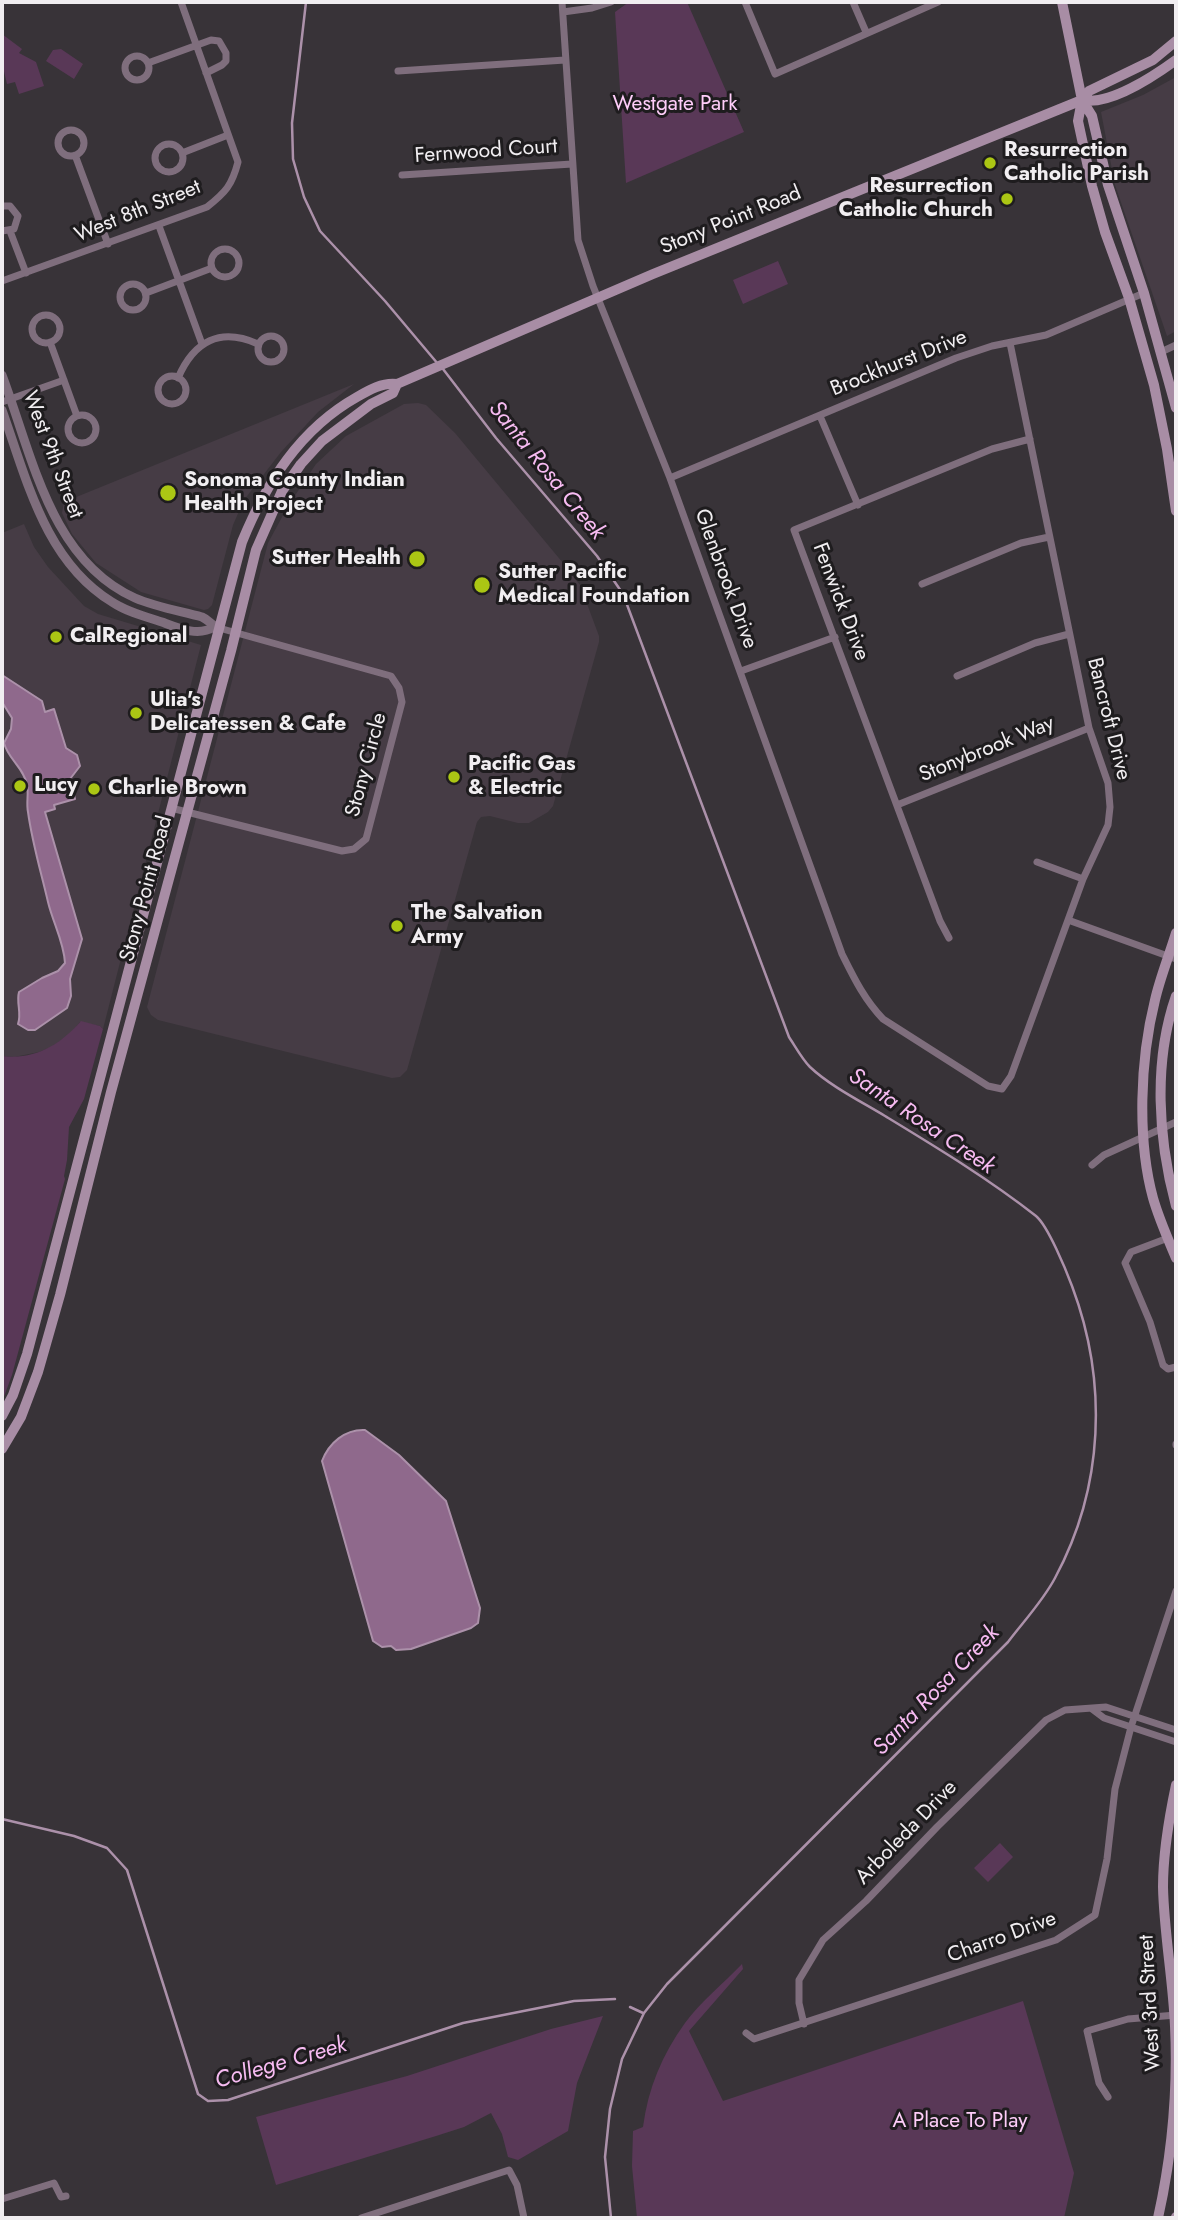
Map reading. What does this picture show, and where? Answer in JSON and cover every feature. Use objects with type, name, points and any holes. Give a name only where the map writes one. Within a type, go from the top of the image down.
[{"type":"main road","points":[[1062,2],[1082,100],[1092,116],[1108,185],[1144,293],[1176,408]]},
{"type":"main road","name":"Stony Point Road","points":[[2,1416],[13,1395],[27,1354],[216,627],[242,542],[256,507],[283,462],[314,428],[336,409],[387,383],[397,384],[653,274],[1082,100],[1089,91],[1153,60],[1176,41]]},
{"type":"main road","name":"Stony Point Road","points":[[1082,100],[1093,102],[1114,94],[1142,82],[1176,60]]},
{"type":"main road","points":[[1082,100],[1078,121],[1092,186],[1154,385],[1176,511]]},
{"type":"main road","name":"Stony Point Road","points":[[2,1449],[21,1417],[38,1372],[256,551],[282,491],[301,464],[322,441],[371,404],[393,393],[397,384]]},
{"type":"main road","points":[[1176,933],[1173,957],[1155,998],[1147,1036],[1143,1106],[1144,1137],[1153,1198],[1176,1258]]},
{"type":"main road","points":[[1176,996],[1166,1032],[1161,1075],[1163,1128],[1170,1184],[1176,1206]]},
{"type":"main road","name":"West 3rd Street","points":[[1158,2218],[1168,2167],[1173,2117],[1175,2015],[1163,1887],[1165,1851],[1176,1785]]},
{"type":"street","name":"West 8th Street","points":[[2,281],[207,207],[223,194],[233,180],[238,162],[181,2]]},
{"type":"street","name":"Glenbrook Drive","points":[[562,2],[578,240],[598,299],[670,478],[842,954],[857,986],[883,1019],[988,1086],[1002,1089]]},
{"type":"street","points":[[564,12],[611,2]]},
{"type":"street","points":[[745,2],[775,74],[938,2]]},
{"type":"street","points":[[853,2],[866,32]]},
{"type":"street","points":[[148,63],[211,40],[219,41],[226,52],[226,61],[206,73]]},
{"type":"street","points":[[398,71],[565,60]]},
{"type":"street","name":"West 8th Street","points":[[182,153],[228,135]]},
{"type":"street","points":[[75,155],[108,244]]},
{"type":"street","name":"Fernwood Court","points":[[402,176],[572,164]]},
{"type":"street","points":[[2,206],[14,209],[18,216],[17,225],[6,231],[26,274]]},
{"type":"street","points":[[159,226],[202,344]]},
{"type":"street","points":[[146,293],[212,268]]},
{"type":"street","name":"Brockhurst Drive","points":[[670,478],[956,358],[1061,329],[1144,293]]},
{"type":"street","points":[[178,378],[191,352],[202,344],[224,337],[244,338],[258,344]]},
{"type":"street","points":[[50,342],[77,416]]},
{"type":"street","name":"Bancroft Drive","points":[[1002,1089],[1012,1076],[1083,878],[1108,825],[1110,807],[1108,783],[1089,728],[1010,342]]},
{"type":"street","points":[[1161,352],[1176,345]]},
{"type":"street","name":"West 9th Street","points":[[2,375],[6,401],[47,499],[77,554],[95,573],[136,598],[202,617],[216,627],[197,632],[148,618],[113,603],[86,583],[64,557],[41,519],[2,411]]},
{"type":"street","points":[[6,401],[64,380]]},
{"type":"street","points":[[86,415],[95,424],[94,437],[86,443],[77,443],[70,436],[68,427],[77,416],[86,415]]},
{"type":"street","points":[[820,416],[858,505]]},
{"type":"street","name":"Fenwick Drive","points":[[949,938],[940,921],[794,530],[992,449],[1030,439]]},
{"type":"street","points":[[922,584],[1021,543],[1049,537]]},
{"type":"street","name":"Stony Circle","points":[[171,807],[341,851],[354,849],[366,839],[402,702],[399,688],[391,676],[216,627]]},
{"type":"street","points":[[957,676],[1035,643],[1069,634]]},
{"type":"street","points":[[741,671],[835,637]]},
{"type":"street","name":"Stonybrook Way","points":[[897,805],[1089,728]]},
{"type":"street","points":[[1037,862],[1083,878]]},
{"type":"street","points":[[1068,920],[1173,957]]},
{"type":"street","points":[[1092,1165],[1104,1156],[1176,1122]]},
{"type":"street","points":[[1168,1238],[1131,1252],[1126,1256],[1125,1263],[1150,1322],[1163,1365],[1168,1369],[1176,1367]]},
{"type":"street","name":"Charro Drive","points":[[746,2033],[754,2039],[804,2024],[1056,1940],[1095,1915],[1107,1859],[1115,1789],[1134,1717],[1176,1591]]},
{"type":"street","name":"Arboleda Drive","points":[[804,2024],[799,2003],[799,1980],[823,1940],[866,1901],[1046,1720],[1065,1710],[1105,1707],[1176,1731]]},
{"type":"street","points":[[1092,1709],[1104,1718],[1176,1742]]},
{"type":"street","points":[[1108,2097],[1099,2083],[1087,2031],[1128,2019],[1175,2015]]},
{"type":"street","points":[[361,2218],[509,2170],[517,2185],[524,2218]]},
{"type":"street","points":[[2,2199],[54,2183],[61,2197],[66,2196]]},
{"type":"shaded area","points":[[1176,77],[1176,331],[1167,336],[1115,185],[1101,112],[1143,95]]},
{"type":"shaded area","name":"Sonoma County Indian Health Project","points":[[354,384],[318,412],[281,452],[244,500],[233,525],[212,605],[208,609],[141,592],[96,563],[72,534],[62,513],[64,502]]},
{"type":"shaded area","points":[[404,404],[426,405],[455,433],[580,585],[599,642],[553,806],[529,823],[490,816],[481,817],[477,822],[407,1070],[400,1077],[392,1078],[158,1020],[151,1015],[147,1007],[268,543],[288,506],[316,464],[346,436]]},
{"type":"shaded area","points":[[24,524],[34,547],[48,567],[84,606],[98,614],[201,645],[103,1029],[80,1022],[71,1033],[52,1047],[14,1057],[2,1056],[2,533]]},
{"type":"shaded area","points":[[2,675],[42,701],[45,712],[54,709],[66,748],[77,755],[80,766],[70,779],[75,799],[54,805],[55,809],[45,812],[82,939],[70,979],[71,996],[67,1008],[35,1030],[28,1030],[18,1024],[19,992],[58,971],[65,963],[32,834],[27,809],[27,785],[4,743],[11,729],[12,718],[2,702]]},
{"type":"shaded area","points":[[365,1430],[399,1455],[446,1501],[480,1608],[478,1623],[471,1628],[411,1649],[396,1650],[391,1646],[382,1647],[373,1641],[322,1461],[339,1438],[351,1432]]},
{"type":"green space","name":"Westgate Park","points":[[629,2],[687,2],[744,132],[626,183],[615,12]]},
{"type":"green space","points":[[2,34],[22,49],[19,53],[36,62],[44,86],[19,94],[15,82],[7,84],[2,63]]},
{"type":"green space","points":[[61,49],[83,64],[74,79],[46,61],[53,50]]},
{"type":"green space","points":[[778,261],[788,284],[743,304],[733,280]]},
{"type":"green space","points":[[81,1021],[103,1029],[84,1099],[69,1127],[65,1179],[12,1375],[2,1402],[2,1056],[25,1056],[46,1049]]},
{"type":"green space","points":[[1000,1843],[1013,1857],[988,1882],[974,1868]]},
{"type":"green space","name":"A Place To Play","points":[[742,1964],[743,1969],[689,2031],[723,2101],[1023,2001],[1074,2173],[1064,2218],[637,2218],[632,2166],[633,2131],[643,2127],[652,2085],[685,2023]]},
{"type":"green space","points":[[603,2016],[577,2083],[568,2131],[518,2160],[508,2157],[502,2134],[491,2113],[464,2127],[276,2185],[256,2117],[407,2076],[551,2029]]},
{"type":"waterway","name":"Santa Rosa Creek","points":[[306,2],[292,123],[293,159],[304,197],[320,231],[385,301],[438,364]]},
{"type":"waterway","name":"Santa Rosa Creek","points":[[443,369],[496,438],[597,556],[623,594],[789,1037],[810,1067],[827,1081],[962,1164],[1041,1221],[1066,1270],[1084,1322],[1095,1397],[1091,1471],[1083,1507],[1055,1578],[1039,1603],[1008,1642],[667,1984],[644,2013],[622,2059],[610,2109],[605,2157],[611,2218]]},
{"type":"waterway","name":"College Creek","points":[[2,1819],[74,1836],[107,1848],[127,1870],[198,2094],[208,2101],[228,2100],[463,2023],[574,2001],[615,1999]]},
{"type":"waterway","name":"College Creek","points":[[630,2007],[643,2013]]},
{"type":"place","name":"Resurrection Catholic Parish","points":[[990,163]]},
{"type":"place","name":"Resurrection Catholic Church","points":[[1007,199]]},
{"type":"place","name":"Sonoma County Indian Health Project","points":[[168,493]]},
{"type":"place","name":"Sutter Health","points":[[417,559]]},
{"type":"place","name":"Sutter Pacific Medical Foundation","points":[[482,585]]},
{"type":"place","name":"CalRegional","points":[[56,637]]},
{"type":"place","name":"Ulia's Delicatessen & Cafe","points":[[136,713]]},
{"type":"place","name":"Pacific Gas & Electric","points":[[454,777]]},
{"type":"place","name":"Lucy","points":[[20,786]]},
{"type":"place","name":"Charlie Brown","points":[[94,789]]},
{"type":"place","name":"The Salvation Army","points":[[397,926]]}]
